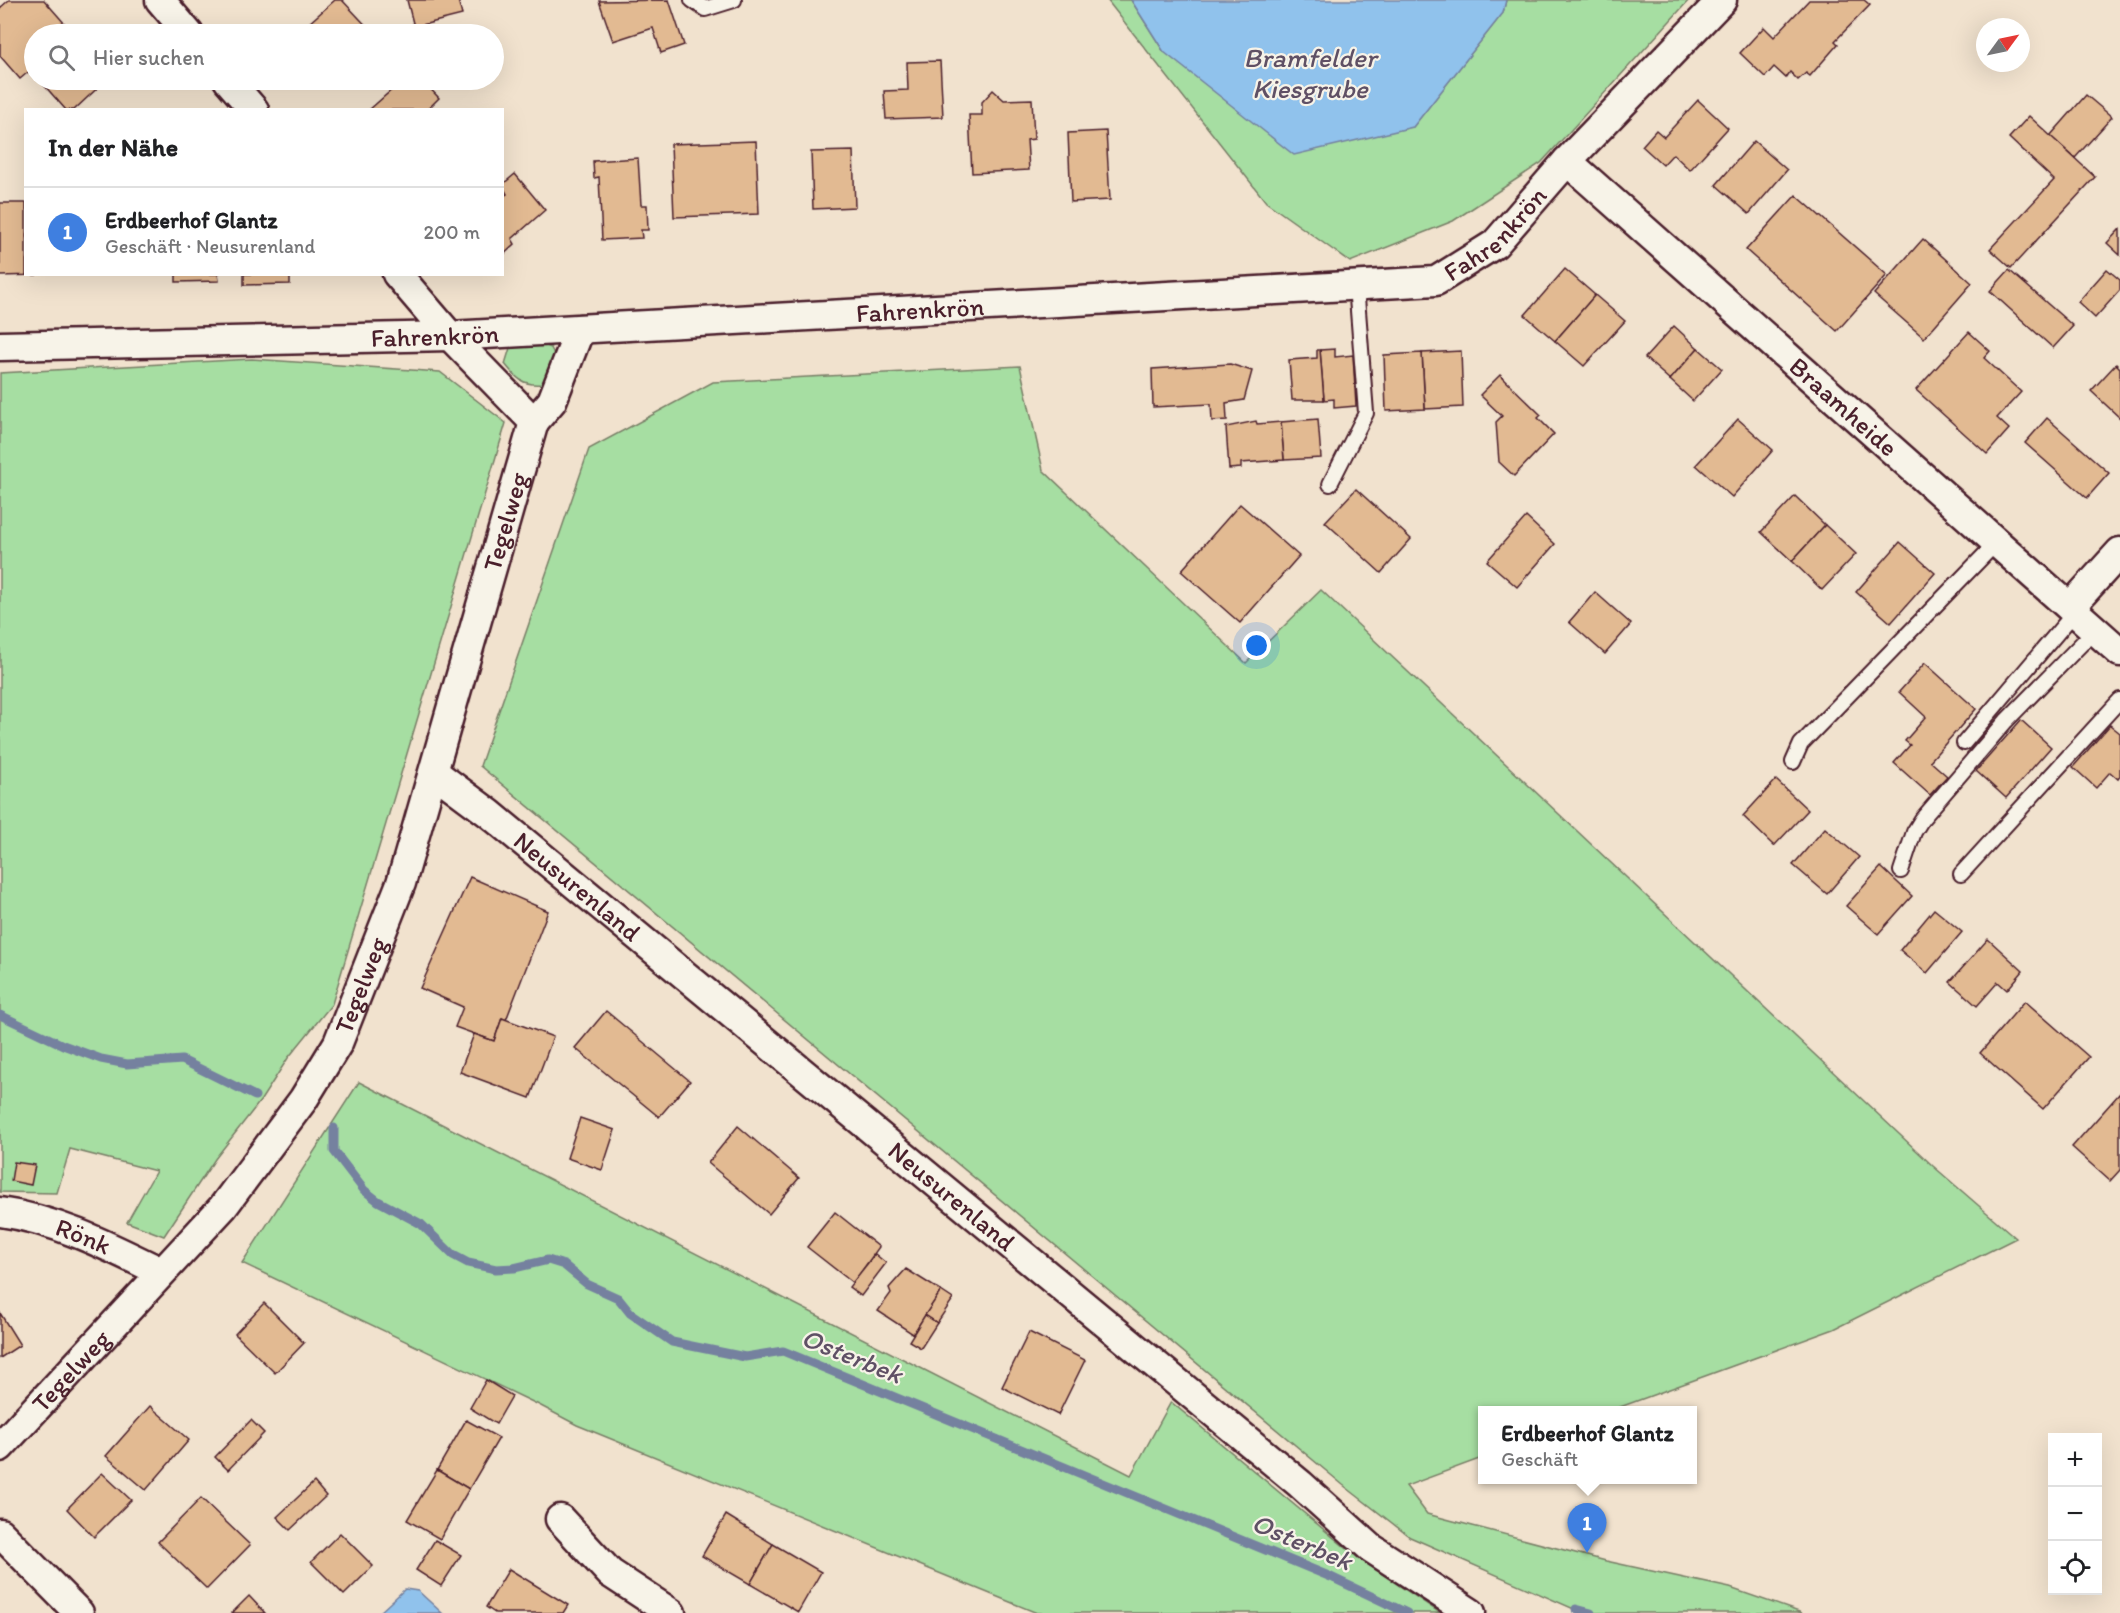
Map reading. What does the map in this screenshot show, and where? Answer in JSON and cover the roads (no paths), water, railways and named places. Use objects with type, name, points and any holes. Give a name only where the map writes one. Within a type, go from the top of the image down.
[{"type":"street","points":[[159,0],[180,24]]},
{"type":"street","name":"Fahrenkrön","points":[[0,346],[450,336],[1436,281],[1495,244],[1567,161],[1722,0]]},
{"type":"street","points":[[237,90],[252,108]]},
{"type":"street","name":"Braamheide","points":[[1567,161],[2120,652]]},
{"type":"street","points":[[400,276],[450,336],[534,422]]},
{"type":"street","name":"Tegelweg","points":[[0,1448],[222,1207],[303,1100],[338,1043],[401,883],[435,773],[534,422],[552,401],[580,328]]},
{"type":"street","points":[[2080,616],[2120,552]]},
{"type":"street","name":"Neusurenland","points":[[435,773],[490,814],[937,1182],[1300,1484],[1371,1548],[1471,1613]]},
{"type":"street","name":"Rönk","points":[[0,1212],[54,1224],[90,1238],[161,1272]]},
{"type":"street","points":[[560,1519],[610,1573],[671,1613]]},
{"type":"street","points":[[0,1533],[79,1613]]},
{"type":"lane","points":[[692,0],[705,9],[734,0]]},
{"type":"lane","points":[[1330,484],[1366,413],[1356,285]]},
{"type":"lane","points":[[1793,762],[1801,744],[1997,542]]},
{"type":"lane","points":[[1964,743],[2080,616]]},
{"type":"lane","points":[[1900,871],[1914,832],[1922,819],[2006,721],[2080,616]]},
{"type":"lane","points":[[1961,874],[2120,700]]},
{"type":"water","name":"Bramfelder Kiesgrube","points":[[1131,0],[1506,0],[1503,13],[1413,127],[1294,155],[1164,52]]},
{"type":"water","points":[[405,1589],[418,1591],[442,1613],[379,1613]]},
{"type":"waterway","name":"Osterbek","points":[[0,1015],[63,1045],[101,1059],[127,1064],[182,1060],[255,1096]]},
{"type":"waterway","name":"Osterbek","points":[[334,1128],[334,1151],[364,1190],[378,1201],[421,1224],[453,1255],[468,1263],[496,1269],[514,1268],[548,1260],[564,1265],[587,1284],[618,1298],[630,1313],[672,1342],[745,1357],[783,1351],[1331,1577],[1407,1613]]},
{"type":"waterway","name":"Osterbek","points":[[1576,1609],[1591,1613]]},
{"type":"place","name":"Erdbeerhof Glantz","points":[[1587,1553]]}]
